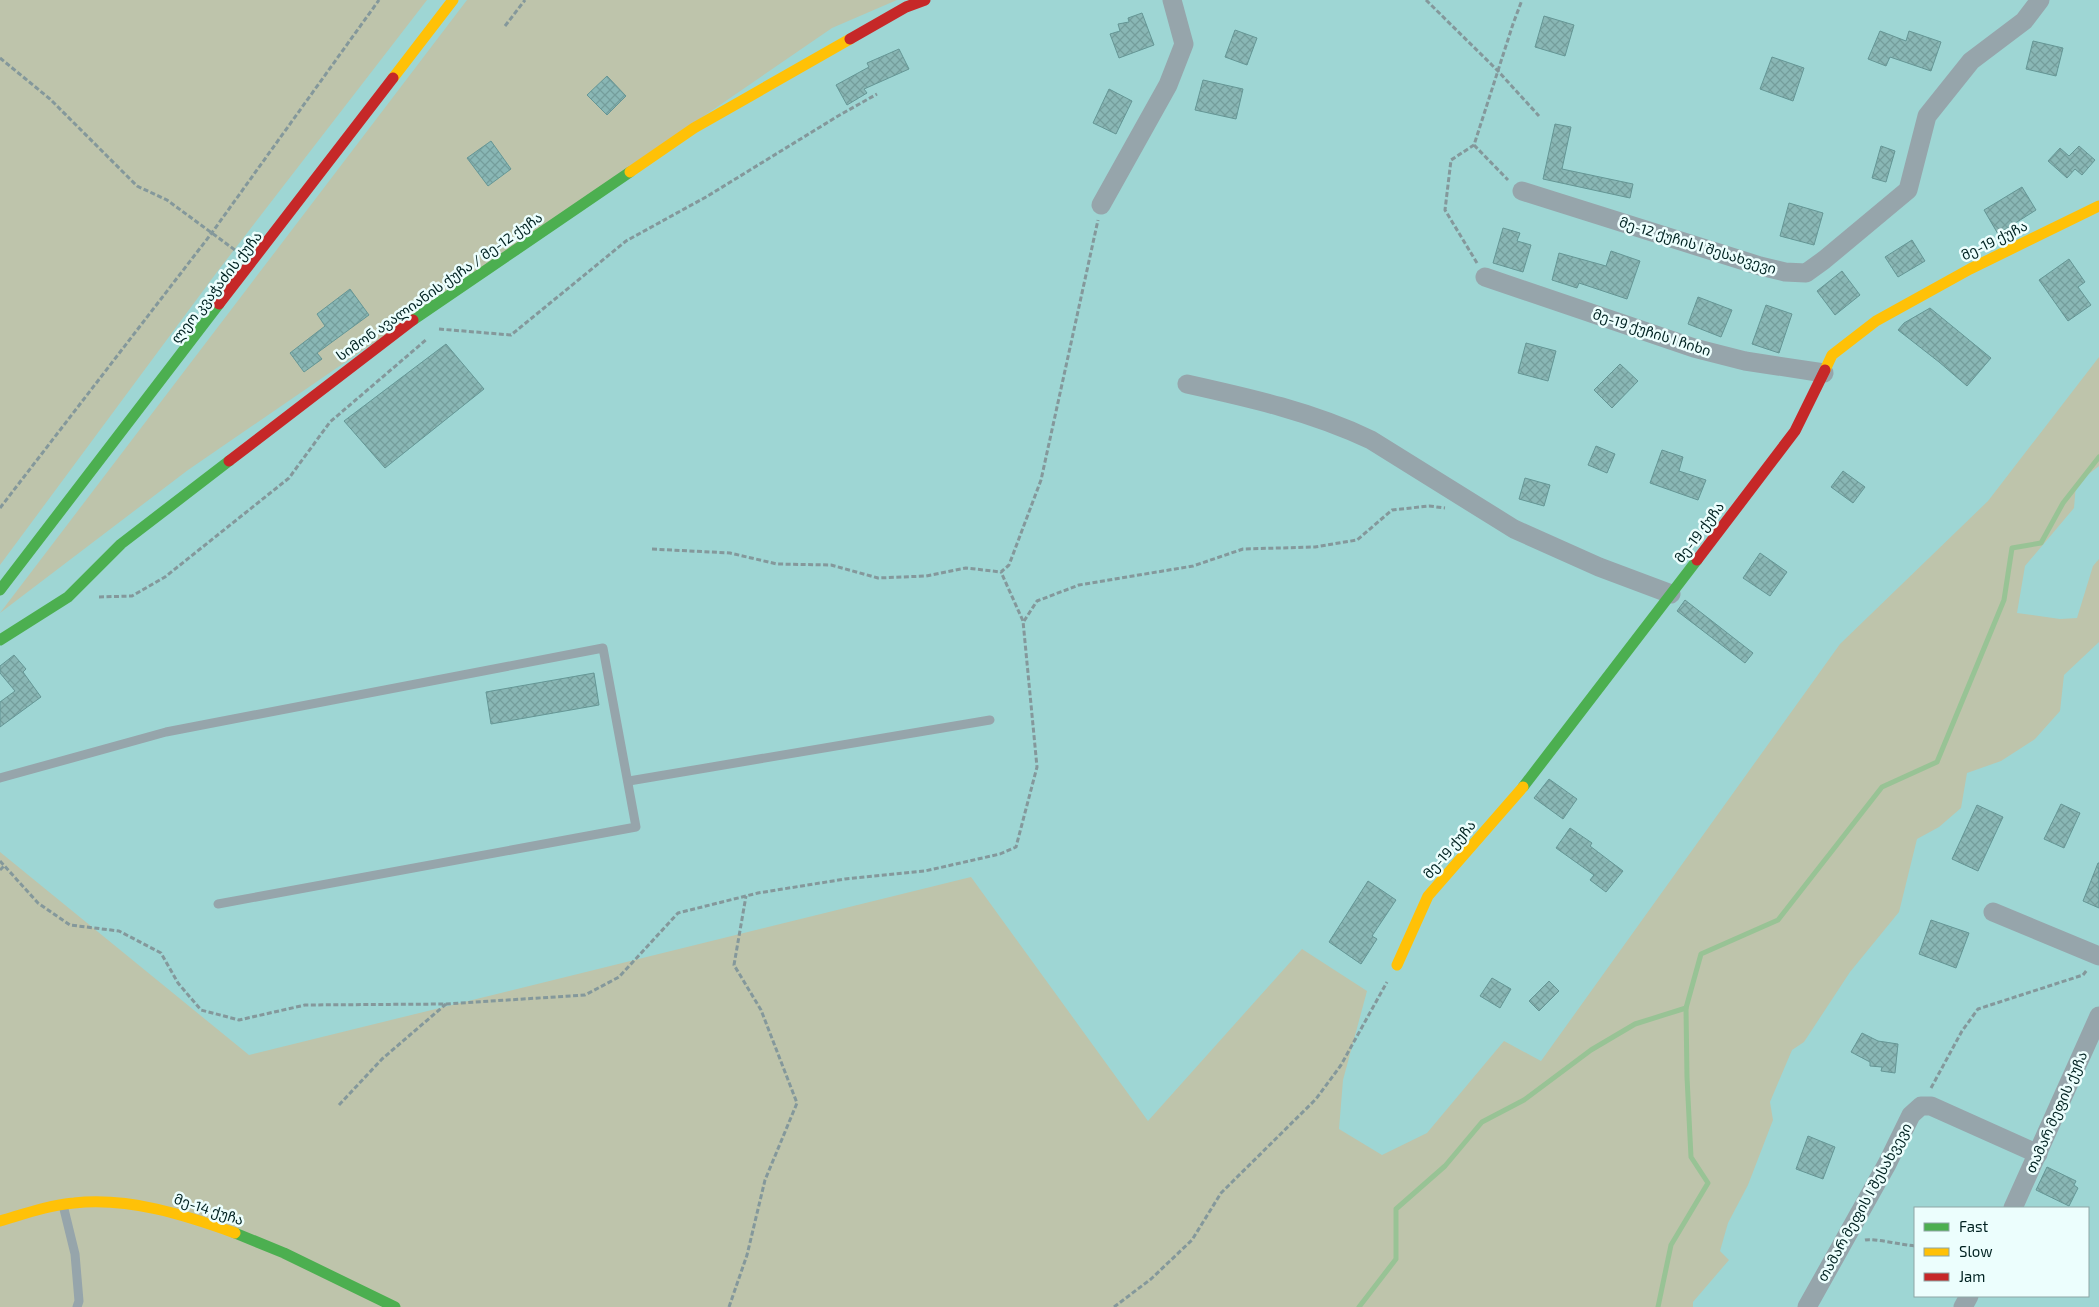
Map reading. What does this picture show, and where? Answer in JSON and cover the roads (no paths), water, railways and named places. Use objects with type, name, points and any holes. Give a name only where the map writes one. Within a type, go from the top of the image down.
[{"type":"street","name":"ლეო კვაჭაძის ქუჩა","points":[[0,590],[453,0]]},
{"type":"street","name":"სიმონ ავალიანის ქუჩა / მე-12 ქუჩა","points":[[0,640],[68,598],[121,544],[393,334],[694,128],[906,7],[925,0]]},
{"type":"street","points":[[1101,205],[1168,84],[1184,44],[1172,0]]},
{"type":"street","name":"მე-12 ქუჩის I შესახვევი","points":[[1522,191],[1760,266],[1785,272],[1806,273],[1908,190],[1927,116],[1971,61],[2024,21],[2040,0]]},
{"type":"street","name":"მე-19 ქუჩა","points":[[1397,965],[1428,896],[1532,777],[1795,431],[1832,355],[1876,321],[1970,269],[2099,206]]},
{"type":"street","name":"მე-19 ქუჩის I ჩიხი","points":[[1484,277],[1694,348],[1745,361],[1824,374]]},
{"type":"street","points":[[1187,384],[1267,402],[1347,429],[1371,440],[1514,529],[1599,567],[1672,594]]},
{"type":"street","points":[[1993,912],[2098,956]]},
{"type":"street","name":"თამარ მეფის ქუჩა","points":[[2014,1207],[2099,1016]]},
{"type":"street","name":"თამარ მეფის I შესახვევი","points":[[1807,1307],[1911,1115],[1921,1106],[1931,1106],[2038,1154]]},
{"type":"street","name":"მე-14 ქუჩა","points":[[0,1221],[63,1205],[83,1202],[152,1207],[198,1220],[242,1236],[395,1307]]},
{"type":"lane","points":[[0,778],[166,732],[603,648],[629,781],[636,828],[218,904]]},
{"type":"lane","points":[[629,781],[990,720]]},
{"type":"lane","points":[[63,1205],[75,1254],[79,1301],[77,1307]]},
{"type":"waterway","points":[[1658,1307],[1671,1245],[1708,1183],[1691,1157],[1687,1077],[1686,1008],[1701,954],[1778,920],[1882,787],[1937,762],[2004,600],[2012,548],[2041,543],[2063,503],[2099,457]]},
{"type":"waterway","points":[[1359,1307],[1396,1259],[1396,1209],[1445,1166],[1482,1122],[1524,1100],[1591,1050],[1635,1024],[1686,1008]]}]
